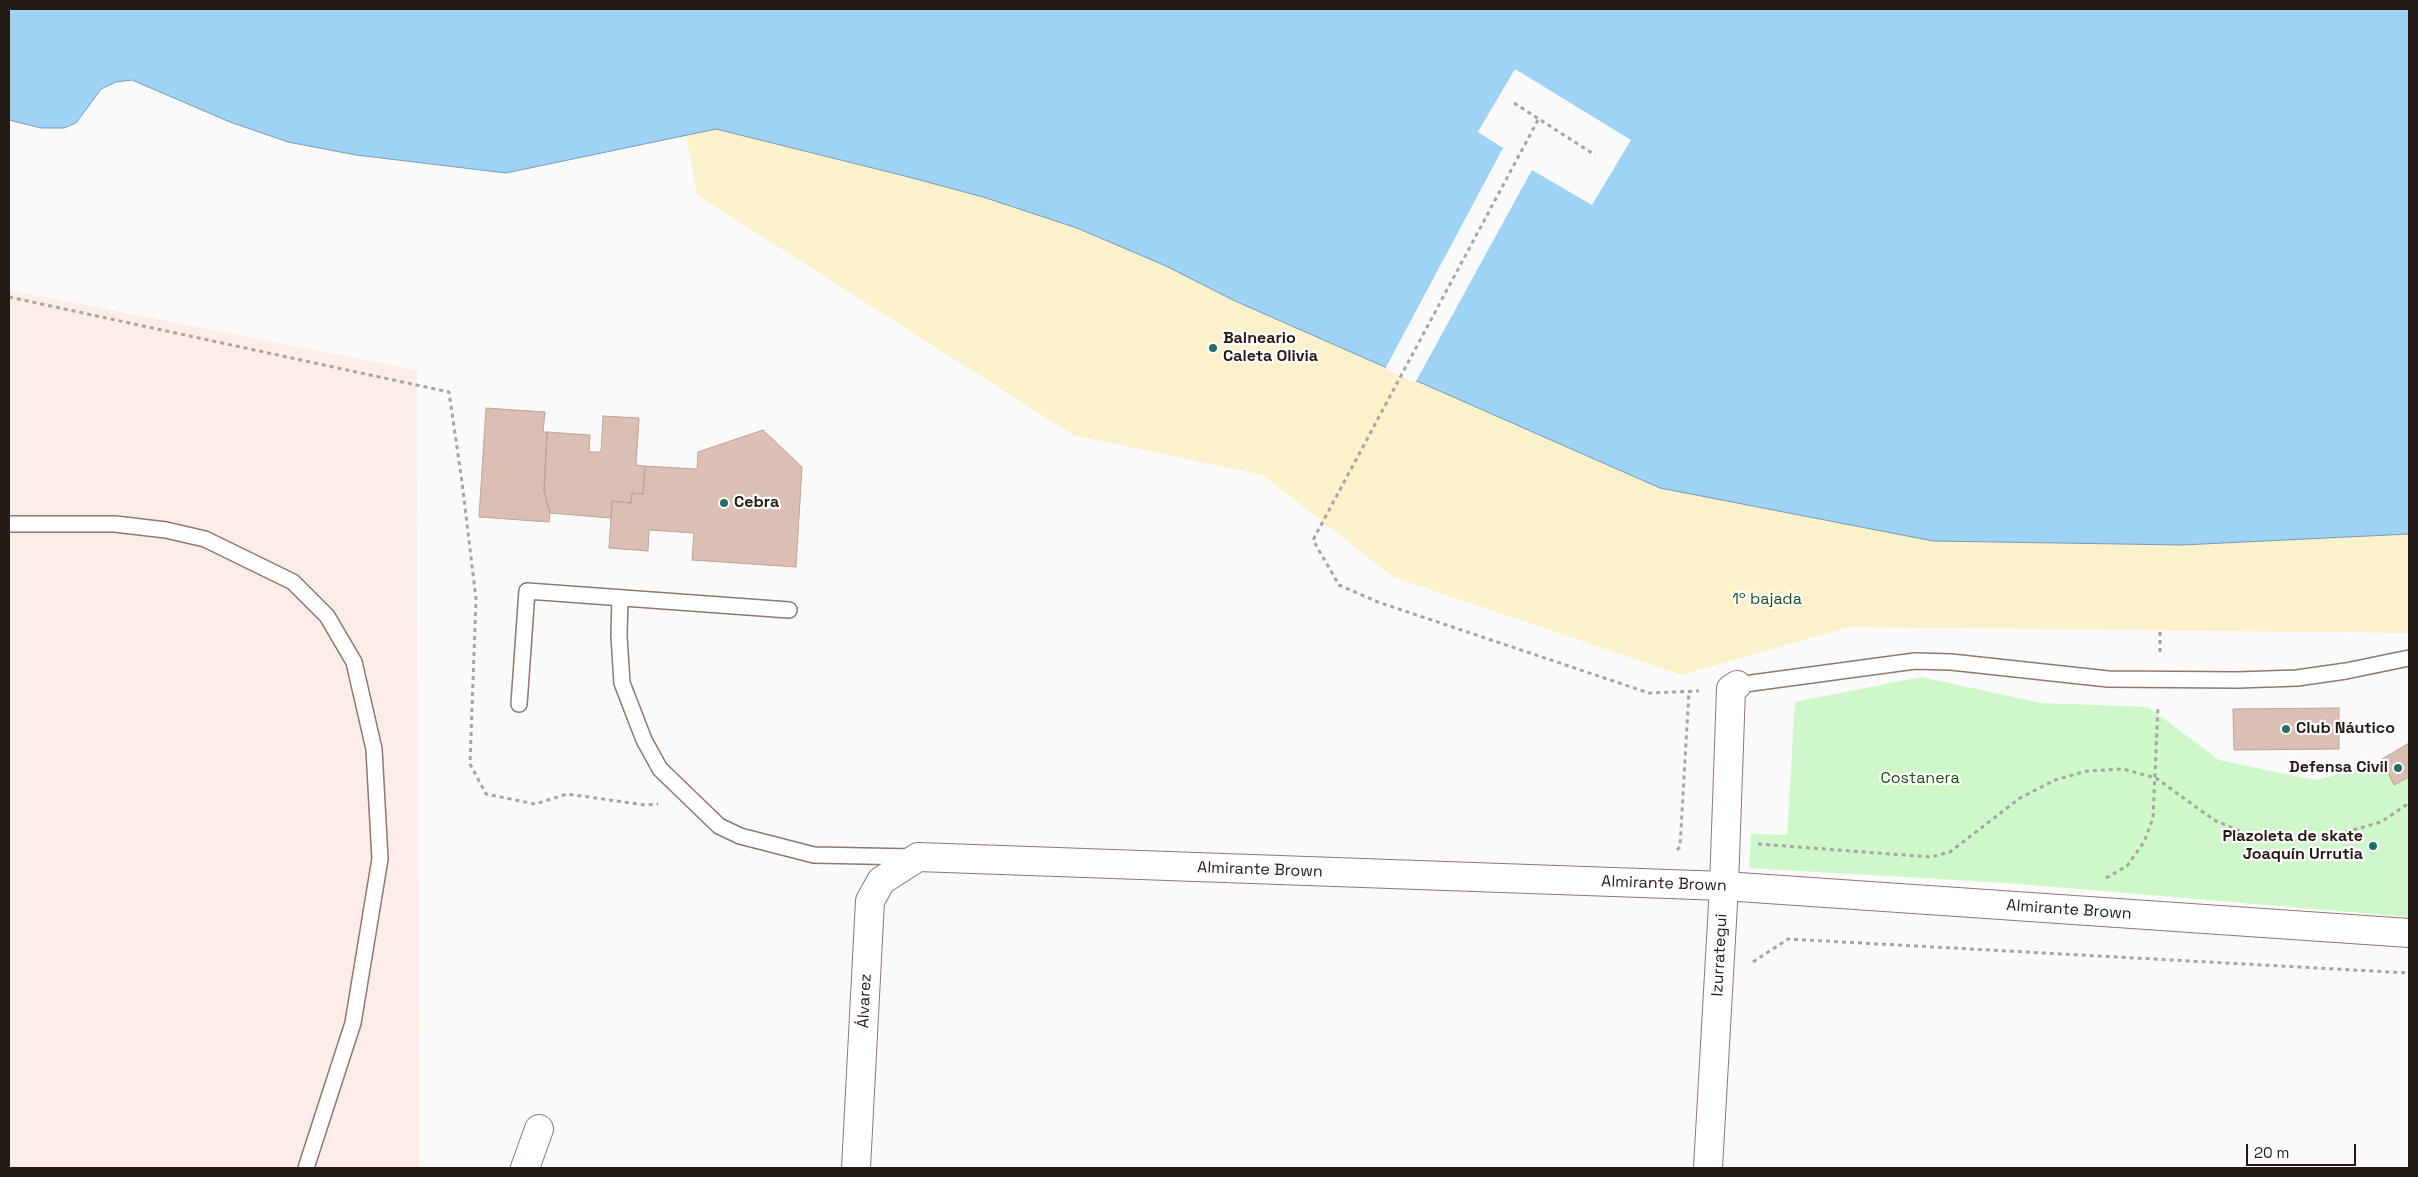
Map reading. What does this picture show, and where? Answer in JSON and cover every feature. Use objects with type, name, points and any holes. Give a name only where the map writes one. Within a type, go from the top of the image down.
[{"type":"street","name":"Izurrategui","points":[[1708,1168],[1734,687]]},
{"type":"street","name":"Almirante Brown","points":[[918,857],[1724,886],[2409,932]]},
{"type":"street","name":"Álvarez","points":[[856,1168],[870,901],[882,881],[918,857]]},
{"type":"street","points":[[525,1168],[539,1129]]},
{"type":"lane","points":[[9,524],[115,524],[166,530],[204,539],[293,582],[327,616],[354,662],[374,749],[380,858],[353,1023],[306,1168]]},
{"type":"lane","points":[[519,704],[527,591],[790,610]]},
{"type":"lane","points":[[620,598],[618,636],[621,674],[627,700],[644,740],[660,769],[719,826],[740,836],[814,855],[918,857]]},
{"type":"lane","points":[[1734,687],[1915,661],[1951,662],[2108,679],[2159,680],[2297,678],[2346,671],[2409,658]]},
{"type":"path","points":[[1514,104],[1595,155]]},
{"type":"path","points":[[1538,120],[1313,540],[1339,584],[1378,602],[1649,693],[1734,687]]},
{"type":"path","points":[[9,297],[449,392],[476,599],[470,764],[486,794],[535,804],[567,794],[645,805],[691,800]]},
{"type":"path","points":[[2100,881],[2126,866],[2144,842],[2153,818],[2156,778],[2160,630]]},
{"type":"path","points":[[1674,852],[1680,847],[1689,691]]},
{"type":"path","points":[[1758,844],[1931,857],[1950,852],[2020,798],[2055,780],[2088,771],[2123,769],[2156,778],[2214,820],[2249,835],[2292,841],[2332,836],[2381,822],[2409,803]]},
{"type":"path","points":[[1788,939],[2409,973]]},
{"type":"shaded area","points":[[9,290],[417,370],[419,1168],[9,1168]]},
{"type":"green space","name":"Costanera","points":[[1921,677],[2041,703],[2148,707],[2219,760],[2314,780],[2391,764],[2409,744],[2409,917],[2008,883],[1749,868],[1751,834],[1787,835],[1795,702]]},
{"type":"sand","name":"Balneario Caleta Olivia","points":[[679,96],[2409,417],[2409,633],[1849,627],[1682,675],[1393,577],[1263,475],[1073,435],[697,195]]},
{"type":"water","points":[[9,9],[2409,9],[2409,534],[2182,545],[1933,541],[1660,488],[1235,301],[1166,266],[1077,228],[983,197],[716,129],[506,173],[356,155],[288,142],[230,122],[132,80],[116,82],[101,89],[76,123],[64,128],[41,128],[9,120]]},
{"type":"pier","points":[[1515,69],[1631,140],[1592,205],[1532,170],[1415,383],[1385,369],[1503,148],[1478,132]]},
{"type":"building","points":[[486,408],[545,412],[543,432],[547,432],[544,491],[550,513],[549,522],[479,517]]},
{"type":"building","points":[[603,416],[639,418],[636,465],[645,466],[643,494],[632,493],[631,503],[612,501],[611,518],[550,513],[544,491],[547,432],[590,435],[589,452],[601,452]]},
{"type":"building","points":[[763,430],[802,467],[796,567],[692,560],[694,533],[649,530],[648,551],[609,548],[612,501],[631,503],[632,493],[643,494],[645,466],[697,469],[698,452]]},
{"type":"building","name":"Club Náutico","points":[[2339,708],[2339,749],[2234,750],[2233,709]]},
{"type":"building","name":"Defensa Civil","points":[[2409,743],[2409,777],[2394,785],[2382,759]]},
{"type":"place","name":"Balneario Caleta Olivia","points":[[1213,348]]},
{"type":"place","name":"Cebra","points":[[724,503]]},
{"type":"place","name":"Club Náutico","points":[[2286,729]]},
{"type":"place","name":"Defensa Civil","points":[[2398,768]]},
{"type":"place","name":"Plazoleta de skate Joaquín Urrutia","points":[[2373,846]]},
{"type":"park label","name":"1º bajada","points":[[1767,600]]}]
